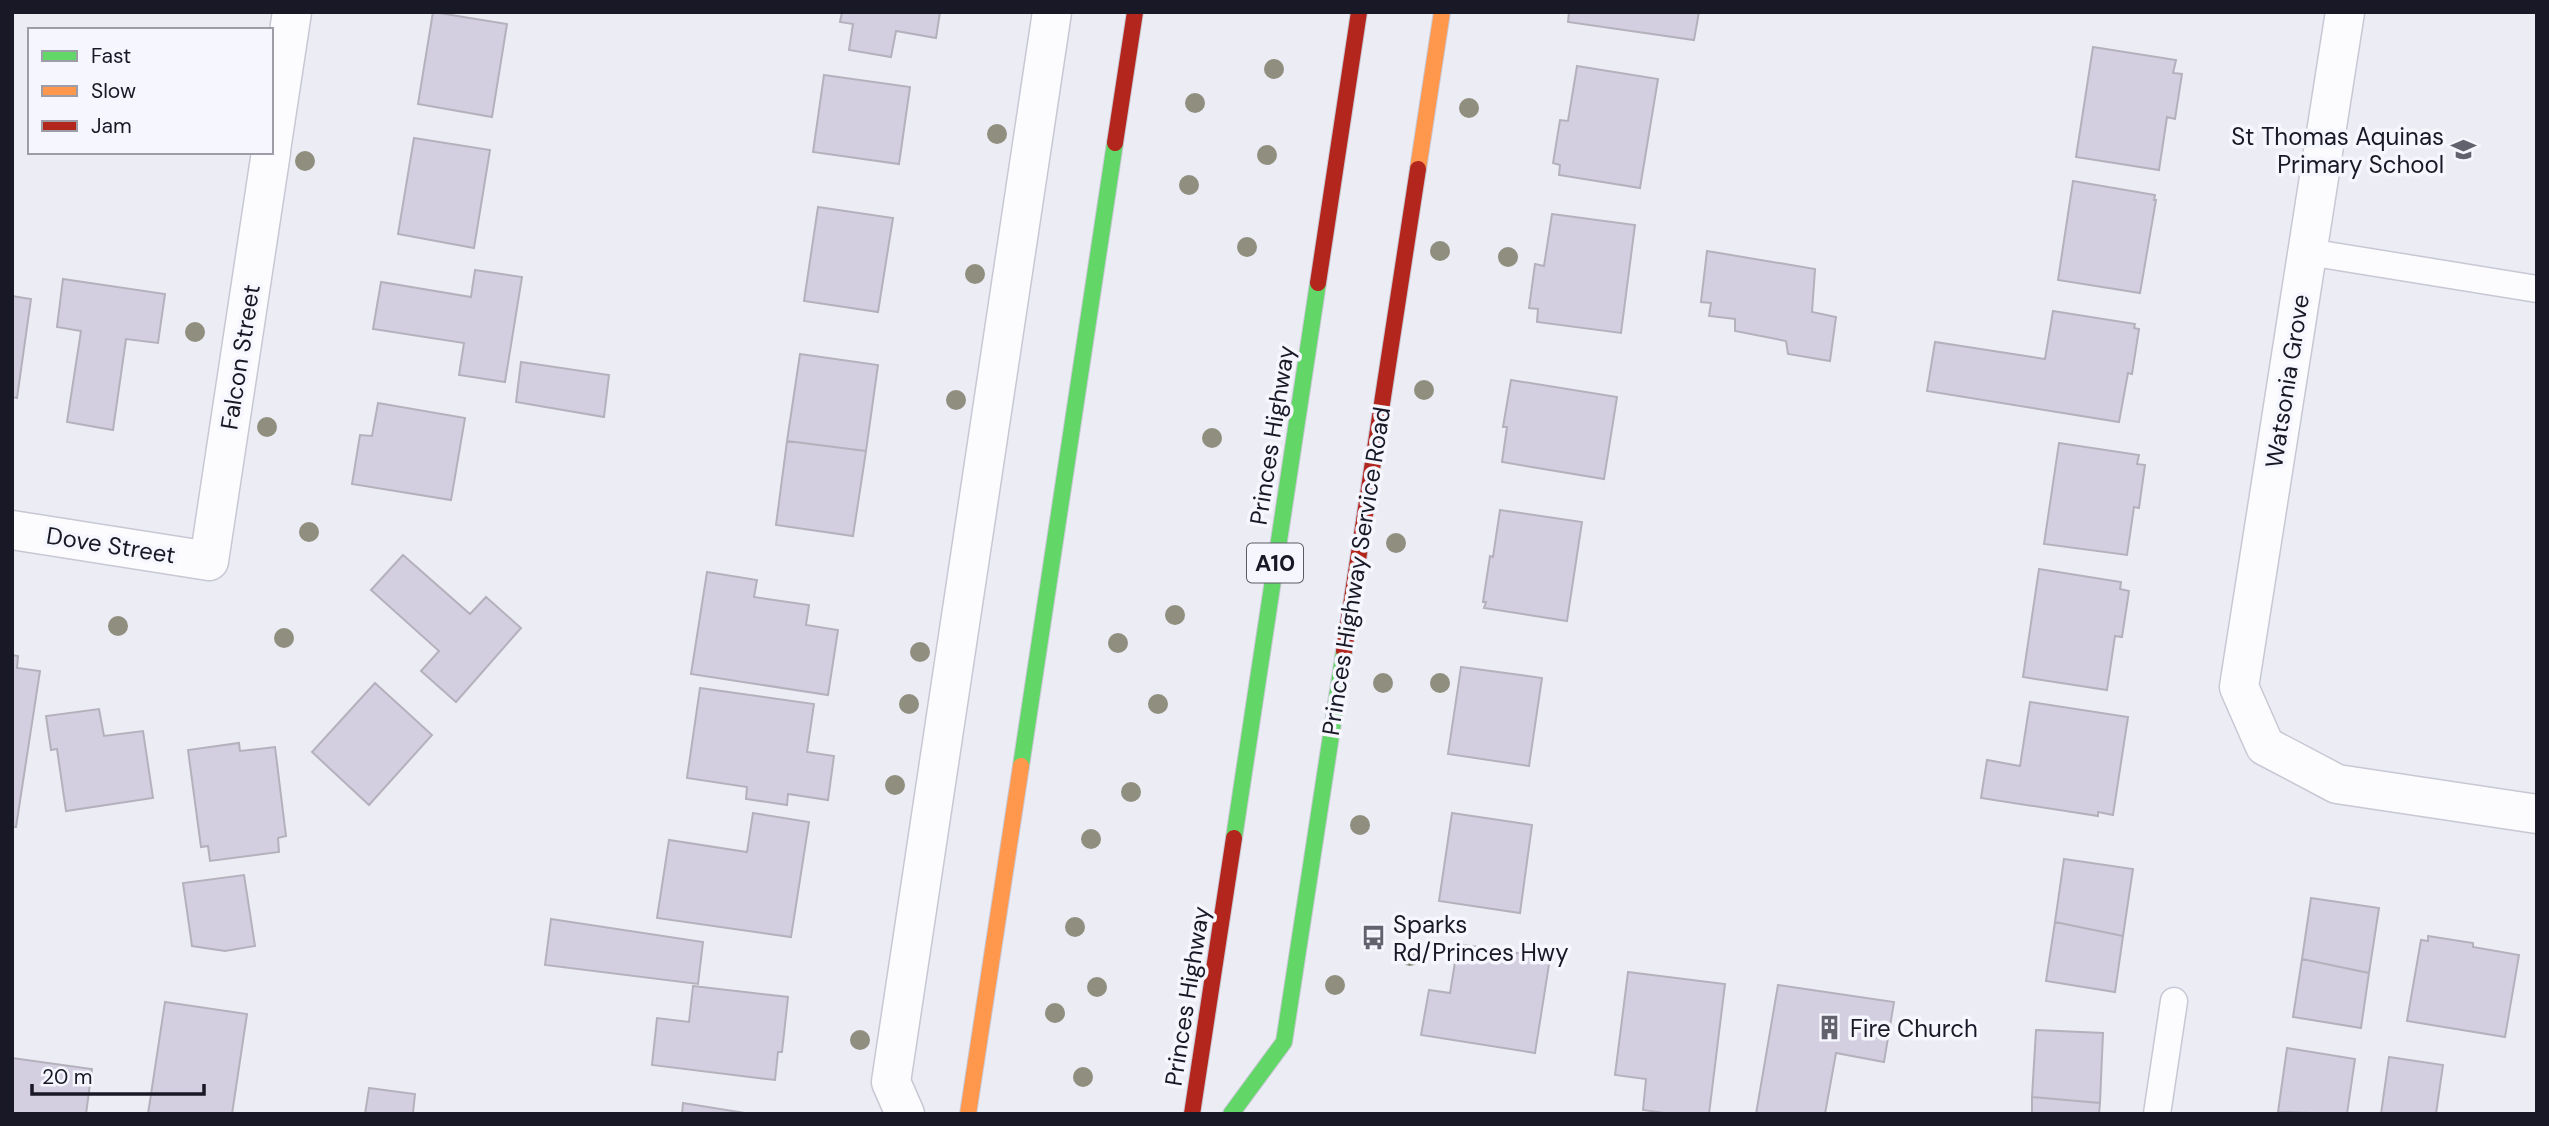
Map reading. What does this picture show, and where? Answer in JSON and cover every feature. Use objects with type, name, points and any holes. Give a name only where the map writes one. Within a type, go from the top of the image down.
[{"type":"main road","points":[[968,1114],[1135,12]]},
{"type":"main road","name":"Princes Highway","points":[[1192,1114],[1359,12]]},
{"type":"main road","name":"Princes Highway Service Road","points":[[1231,1114],[1284,1042],[1442,12]]},
{"type":"street","name":"Falcon Street","points":[[273,138],[292,12]]},
{"type":"street","points":[[905,1114],[891,1082],[1052,12]]},
{"type":"street","name":"Watsonia Grove","points":[[2345,12],[2239,687],[2265,746],[2337,784],[2537,814]]},
{"type":"street","name":"Falcon Street","points":[[209,561],[271,154]]},
{"type":"street","name":"Dove Street","points":[[12,530],[209,561]]},
{"type":"lane","points":[[2308,252],[2537,289]]},
{"type":"lane","points":[[2157,1114],[2174,1001]]},
{"type":"building","points":[[433,12],[507,24],[492,117],[418,104]]},
{"type":"building","points":[[842,12],[940,12],[936,38],[896,31],[891,57],[849,50],[853,24],[840,22]]},
{"type":"building","points":[[1569,12],[1699,12],[1694,40],[1568,22]]},
{"type":"building","points":[[2093,47],[2176,60],[2173,73],[2182,74],[2175,119],[2167,117],[2159,170],[2076,157]]},
{"type":"building","points":[[1577,66],[1658,79],[1640,188],[1559,175],[1560,165],[1553,163],[1560,120],[1568,121]]},
{"type":"building","points":[[824,75],[910,87],[899,164],[813,152]]},
{"type":"building","points":[[414,138],[490,150],[474,248],[398,234]]},
{"type":"building","points":[[2073,181],[2155,195],[2140,293],[2058,280]]},
{"type":"building","points":[[818,207],[893,218],[878,312],[804,301]]},
{"type":"building","points":[[1552,214],[1635,225],[1621,333],[1537,322],[1538,309],[1529,308],[1535,264],[1544,266]]},
{"type":"building","points":[[1707,251],[1815,269],[1812,312],[1836,317],[1830,361],[1788,354],[1786,341],[1735,331],[1735,319],[1709,316],[1711,303],[1701,302]]},
{"type":"building","points":[[475,270],[522,277],[505,382],[459,375],[464,343],[373,329],[381,282],[471,297]]},
{"type":"building","points":[[63,279],[165,294],[158,343],[126,339],[113,430],[67,422],[81,331],[57,327]]},
{"type":"building","points":[[12,296],[31,299],[17,398],[12,397]]},
{"type":"building","points":[[2053,311],[2135,324],[2134,328],[2139,329],[2132,374],[2128,373],[2119,422],[1927,391],[1935,342],[2045,359]]},
{"type":"building","points":[[800,354],[878,365],[866,451],[787,441]]},
{"type":"building","points":[[521,362],[609,375],[604,417],[516,402]]},
{"type":"building","points":[[1511,380],[1617,397],[1604,479],[1502,462],[1507,427],[1503,427]]},
{"type":"building","points":[[378,403],[465,418],[451,500],[352,484],[360,435],[372,436]]},
{"type":"building","points":[[787,441],[866,451],[853,536],[776,525]]},
{"type":"building","points":[[2059,443],[2139,455],[2137,464],[2145,465],[2139,508],[2134,507],[2127,555],[2044,544]]},
{"type":"building","points":[[1500,510],[1582,522],[1567,621],[1484,608],[1490,556],[1493,557]]},
{"type":"building","points":[[403,555],[470,614],[486,597],[521,628],[456,702],[421,671],[439,651],[371,590]]},
{"type":"building","points":[[2039,569],[2121,582],[2120,589],[2129,591],[2122,637],[2115,636],[2107,690],[2023,677]]},
{"type":"building","points":[[707,572],[757,580],[754,597],[809,605],[806,625],[838,630],[828,695],[691,674]]},
{"type":"building","points":[[12,655],[18,656],[17,668],[40,671],[16,827],[12,827]]},
{"type":"building","points":[[1461,667],[1542,678],[1529,766],[1448,754]]},
{"type":"building","points":[[375,683],[432,735],[369,805],[312,752]]},
{"type":"building","points":[[700,688],[814,704],[807,752],[834,756],[828,800],[788,794],[787,805],[746,799],[747,787],[687,778]]},
{"type":"building","points":[[2030,702],[2128,717],[2113,815],[2098,812],[2098,816],[1981,798],[1987,760],[2020,766]]},
{"type":"building","points":[[99,709],[104,736],[143,731],[153,798],[66,811],[57,749],[51,750],[46,716]]},
{"type":"building","points":[[239,743],[240,751],[275,747],[286,836],[278,838],[279,852],[210,861],[208,846],[201,847],[188,750]]},
{"type":"building","points":[[753,813],[809,822],[791,937],[657,918],[669,840],[747,852]]},
{"type":"building","points":[[1452,813],[1532,825],[1520,913],[1439,901]]},
{"type":"building","points":[[2064,859],[2133,869],[2123,936],[2055,922]]},
{"type":"building","points":[[244,875],[255,946],[225,951],[192,946],[183,883]]},
{"type":"building","points":[[2311,898],[2379,908],[2369,973],[2302,959]]},
{"type":"building","points":[[551,919],[703,942],[698,984],[545,965]]},
{"type":"building","points":[[2055,922],[2123,936],[2115,992],[2046,981]]},
{"type":"building","points":[[2428,936],[2473,943],[2473,947],[2519,955],[2505,1037],[2407,1021],[2421,940],[2428,941]]},
{"type":"building","points":[[1458,944],[1550,958],[1535,1053],[1421,1035],[1429,990],[1450,993]]},
{"type":"building","points":[[2302,959],[2369,973],[2361,1028],[2293,1017]]},
{"type":"building","points":[[1628,972],[1725,984],[1709,1114],[1671,1114],[1643,1110],[1646,1079],[1615,1075]]},
{"type":"building","name":"Fire Church","points":[[1778,985],[1894,1002],[1884,1062],[1836,1053],[1825,1114],[1756,1114]]},
{"type":"building","points":[[693,986],[788,997],[782,1052],[778,1052],[775,1080],[652,1065],[657,1018],[689,1022]]},
{"type":"building","points":[[165,1002],[247,1014],[232,1114],[148,1114]]},
{"type":"building","points":[[2036,1030],[2103,1033],[2100,1103],[2032,1097]]},
{"type":"building","points":[[2287,1048],[2355,1059],[2347,1114],[2278,1112]]},
{"type":"building","points":[[2389,1057],[2443,1065],[2436,1114],[2381,1114]]},
{"type":"building","points":[[12,1058],[92,1069],[86,1114],[12,1114]]},
{"type":"building","points":[[369,1088],[415,1094],[413,1113],[419,1114],[365,1114]]},
{"type":"building","points":[[2032,1097],[2100,1103],[2099,1114],[2032,1114]]},
{"type":"building","points":[[683,1103],[751,1114],[682,1114]]},
{"type":"traffic: fast","points":[[1021,766],[1115,143]]},
{"type":"traffic: fast","points":[[1234,838],[1318,283]]},
{"type":"traffic: fast","points":[[1231,1114],[1284,1042],[1344,651]]},
{"type":"traffic: slow","points":[[1418,169],[1442,12]]},
{"type":"traffic: slow","points":[[968,1114],[1021,766]]},
{"type":"traffic: jam","points":[[1115,143],[1135,12]]},
{"type":"traffic: jam","points":[[1318,283],[1359,12]]},
{"type":"traffic: jam","points":[[1344,651],[1418,169]]},
{"type":"traffic: jam","points":[[1192,1114],[1234,838]]},
{"type":"place","name":"St Thomas Aquinas Primary School","points":[[2464,150]]},
{"type":"place","name":"Sparks Rd/Princes Hwy","points":[[1373,938]]},
{"type":"place","name":"Fire Church","points":[[1830,1028]]}]
